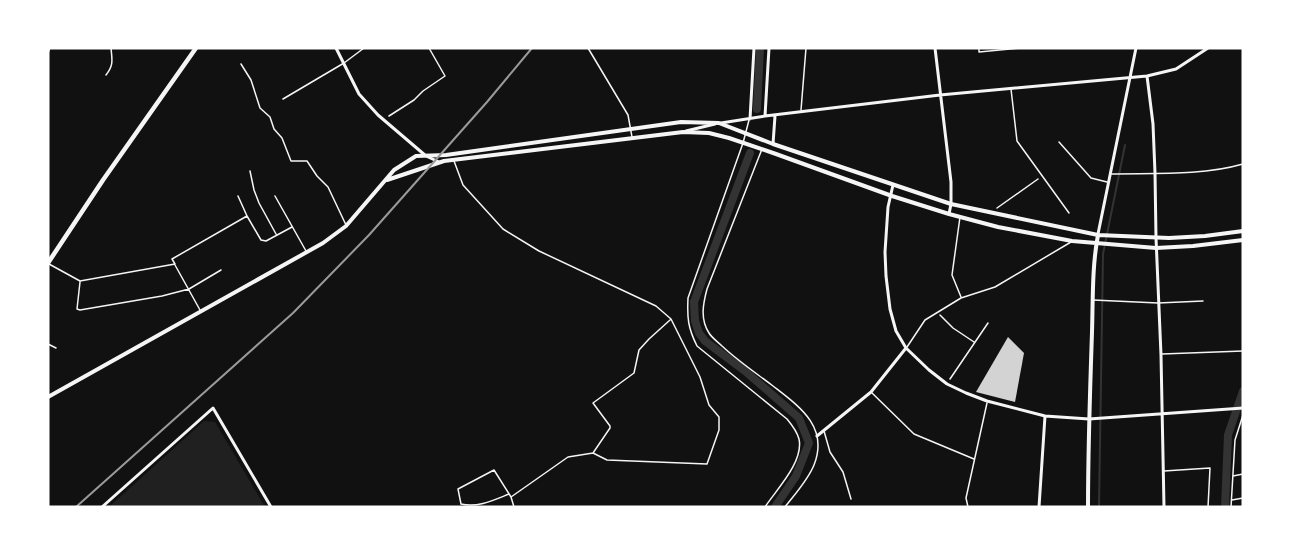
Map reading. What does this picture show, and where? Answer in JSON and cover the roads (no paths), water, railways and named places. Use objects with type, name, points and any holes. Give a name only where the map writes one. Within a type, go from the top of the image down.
[{"type":"main road","points":[[48,263],[196,48]]},
{"type":"street","points":[[336,48],[359,94],[384,120],[426,156],[442,161]]},
{"type":"street","points":[[750,119],[754,48]]},
{"type":"street","points":[[765,116],[769,48]]},
{"type":"street","points":[[935,48],[951,182],[949,214]]},
{"type":"street","points":[[1088,507],[1096,244],[1136,48]]},
{"type":"street","points":[[386,180],[442,161],[683,132],[719,123],[765,116],[940,95],[1147,76],[1176,69],[1208,48]]},
{"type":"street","points":[[1147,76],[1153,124],[1155,173],[1164,507]]},
{"type":"street","points":[[773,144],[776,115]]},
{"type":"street","points":[[48,397],[323,243],[346,226],[394,170],[416,156],[446,155],[681,123],[719,123],[893,185],[951,204],[990,213],[1098,235],[1156,238],[1205,236],[1243,231]]},
{"type":"street","points":[[683,132],[708,133],[743,143],[892,195],[998,228],[1072,241],[1156,248],[1243,240]]},
{"type":"street","points":[[893,185],[888,207],[885,252],[890,309],[896,331],[906,348],[947,384],[987,401],[1045,416],[1089,419],[1243,408]]},
{"type":"street","points":[[817,436],[871,392],[906,348]]},
{"type":"street","points":[[102,507],[213,408],[271,507]]},
{"type":"street","points":[[1039,507],[1045,416]]},
{"type":"lane","points":[[106,75],[111,68],[111,48]]},
{"type":"lane","points":[[283,99],[344,63],[364,48]]},
{"type":"lane","points":[[588,48],[628,115],[632,138]]},
{"type":"lane","points":[[800,112],[806,48]]},
{"type":"lane","points":[[241,64],[250,80],[260,108],[270,117],[291,161],[307,160],[316,176],[328,187],[346,226]]},
{"type":"lane","points":[[1011,88],[1017,141],[1069,213]]},
{"type":"lane","points":[[750,119],[688,298],[687,316],[690,331],[697,346],[787,419],[796,431],[800,442],[795,464],[765,507]]},
{"type":"lane","points":[[1059,142],[1091,178],[1108,182]]},
{"type":"lane","points":[[762,149],[706,288],[702,306],[709,334],[727,351],[799,406],[813,423],[818,448],[814,465],[785,507]]},
{"type":"lane","points":[[454,160],[463,185],[503,229],[539,251],[656,306],[671,319],[700,377],[709,405],[719,417],[719,430],[707,464],[607,460],[592,453],[568,458],[511,498]]},
{"type":"lane","points":[[1111,174],[1191,173],[1227,169],[1243,164]]},
{"type":"lane","points":[[250,171],[259,203],[277,235]]},
{"type":"lane","points":[[238,196],[261,240],[266,241],[292,227]]},
{"type":"lane","points":[[275,196],[307,252]]},
{"type":"lane","points":[[200,310],[172,259],[247,216]]},
{"type":"lane","points":[[960,216],[952,275],[961,298]]},
{"type":"lane","points":[[906,348],[925,320],[961,298],[995,287],[1072,241]]},
{"type":"lane","points":[[48,263],[80,281],[175,264]]},
{"type":"lane","points":[[80,281],[77,309],[80,310],[189,289],[221,270]]},
{"type":"lane","points":[[1093,300],[1158,303],[1203,301]]},
{"type":"lane","points":[[592,453],[610,428],[593,403],[634,373],[639,350],[671,319]]},
{"type":"lane","points":[[48,344],[56,348]]},
{"type":"lane","points":[[1161,354],[1243,351]]},
{"type":"lane","points":[[871,392],[914,434],[974,459]]},
{"type":"lane","points":[[968,507],[966,498],[987,401]]},
{"type":"lane","points":[[1231,507],[1235,440],[1243,415]]},
{"type":"lane","points":[[824,430],[830,452],[843,472],[851,499]]},
{"type":"lane","points":[[1163,471],[1210,468],[1208,507]]},
{"type":"lane","points":[[509,494],[484,504],[469,506],[461,504],[458,489],[494,470],[509,494],[514,507]]},
{"type":"lane","points":[[1233,476],[1243,474]]},
{"type":"lane","points":[[1231,500],[1243,498]]},
{"type":"waterway","points":[[757,109],[760,48]]},
{"type":"waterway","points":[[1099,507],[1103,254],[1125,145]]},
{"type":"waterway","points":[[750,153],[694,302],[695,321],[705,341],[745,371],[799,418],[809,443],[796,476],[775,507]]},
{"type":"waterway","points":[[1225,507],[1228,435],[1243,391]]},
{"type":"railway","points":[[76,507],[293,313],[369,235],[532,48]]}]
